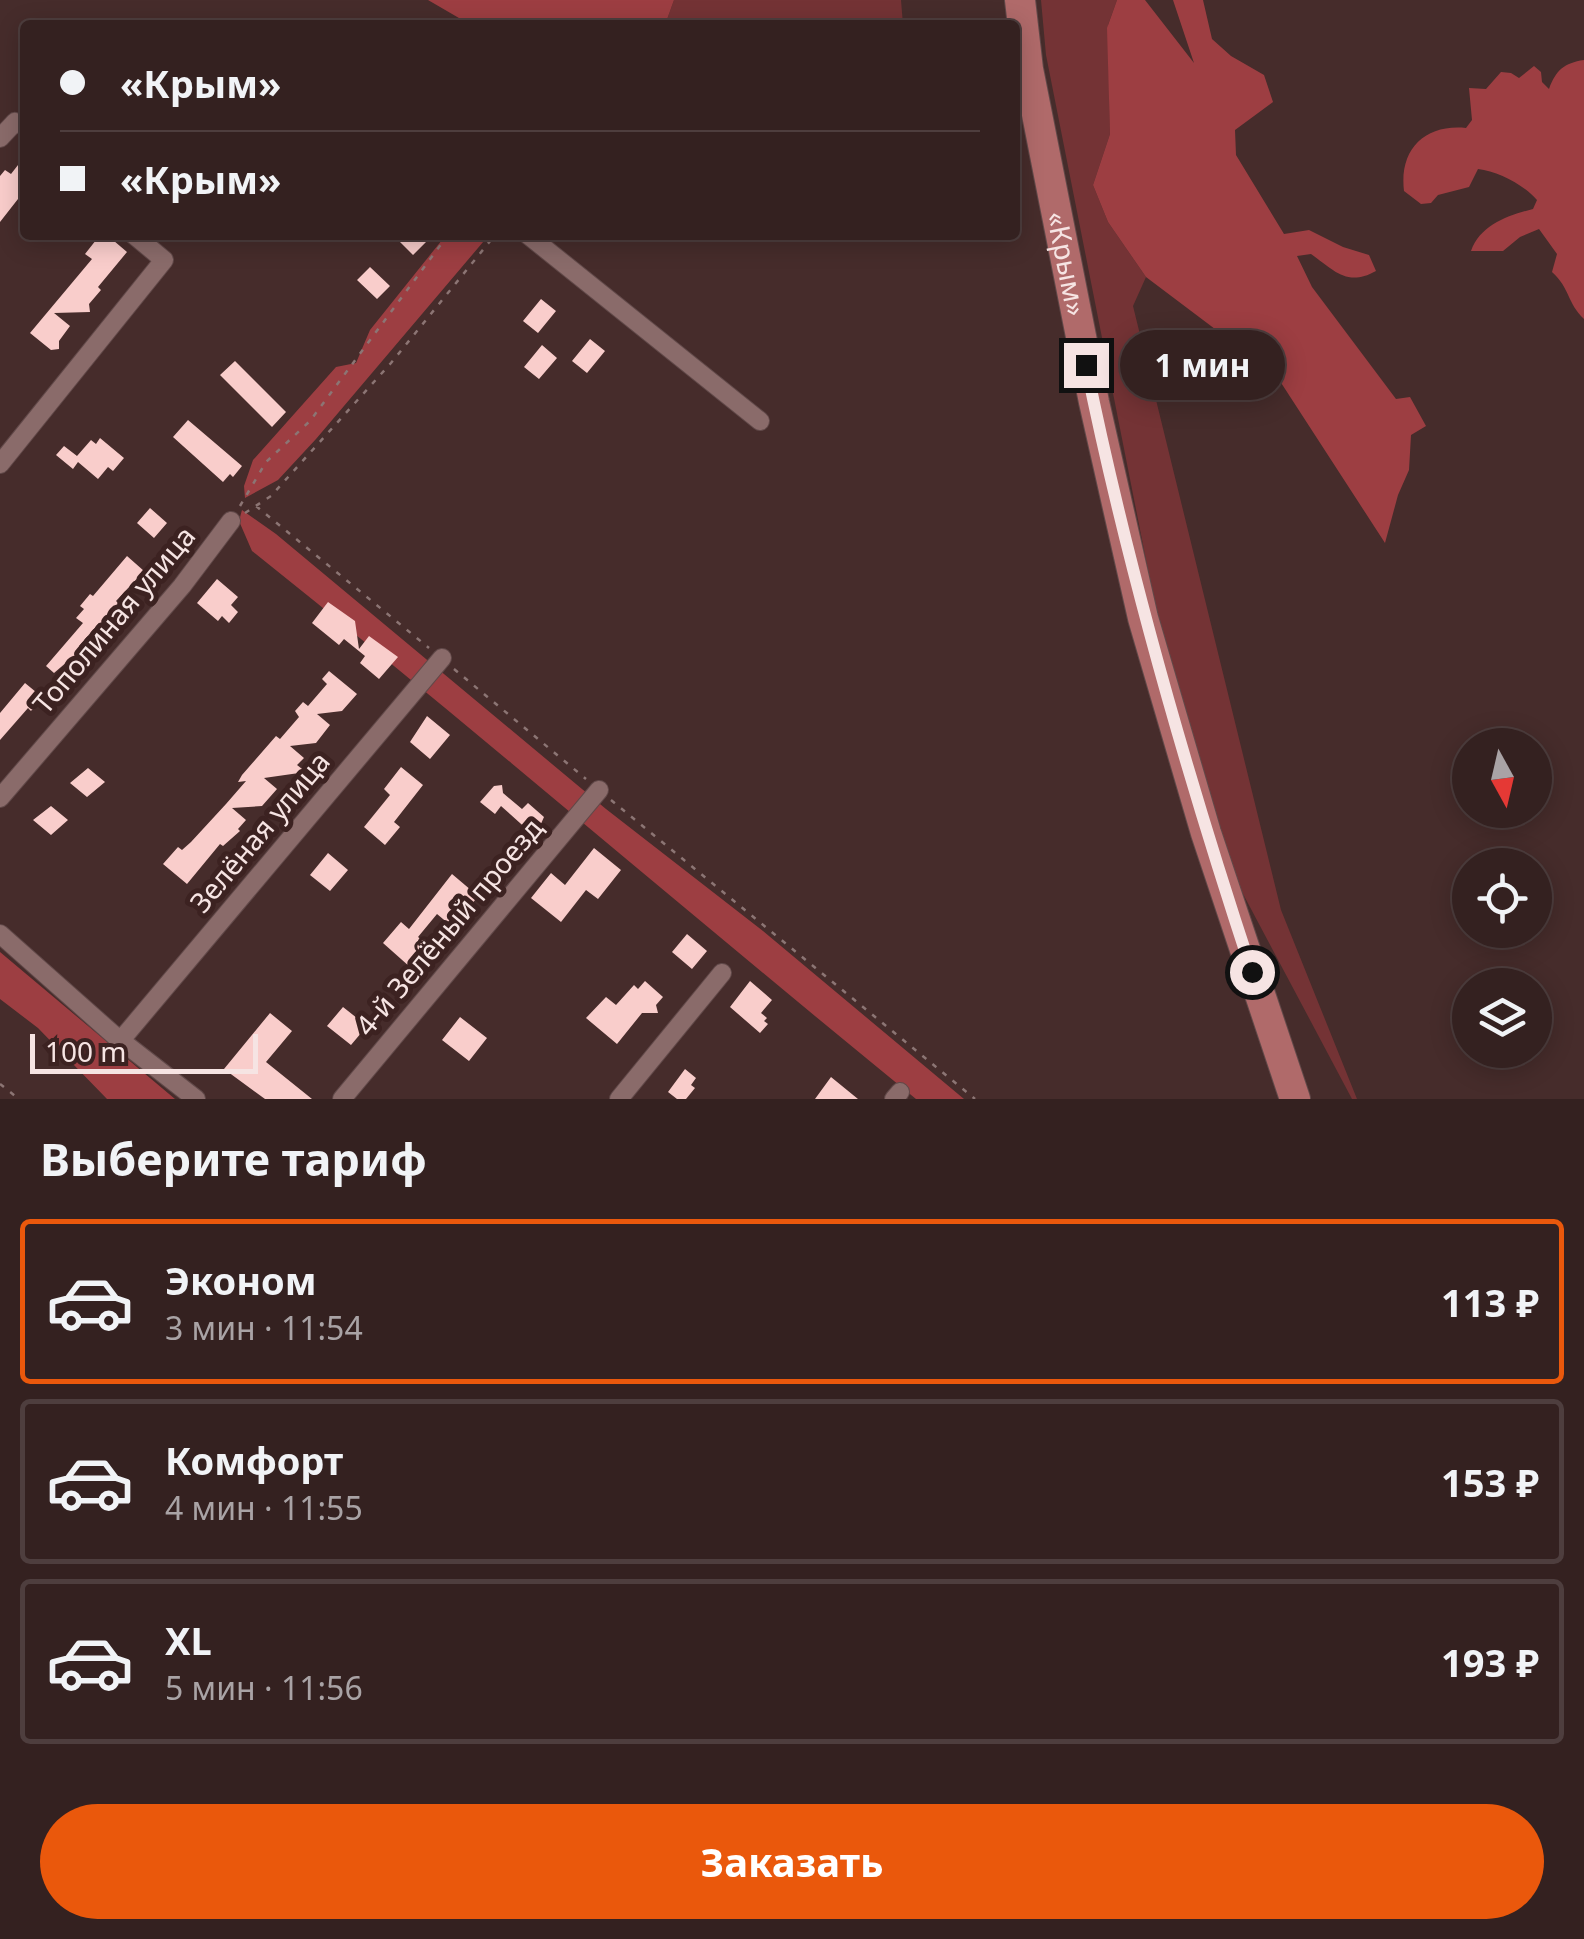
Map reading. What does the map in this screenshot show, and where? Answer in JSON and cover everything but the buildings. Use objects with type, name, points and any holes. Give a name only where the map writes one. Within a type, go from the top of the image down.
[{"type":"highway","name":"«Крым»","points":[[1020,0],[1028,68],[1090,382],[1143,618],[1212,852],[1296,1099]]},
{"type":"highway","points":[[1020,84],[1118,557],[1216,900],[1286,1099]]},
{"type":"street","points":[[0,138],[15,122],[20,124]]},
{"type":"street","points":[[0,464],[164,260],[140,240]]},
{"type":"street","points":[[534,240],[760,422]]},
{"type":"street","name":"Тополиная улица","points":[[0,798],[182,586],[231,521]]},
{"type":"street","name":"Зелёная улица","points":[[121,1040],[442,658]]},
{"type":"street","name":"4-й Зелёный проезд","points":[[342,1099],[599,790]]},
{"type":"street","points":[[0,934],[121,1040],[196,1099]]},
{"type":"street","points":[[619,1099],[722,974]]},
{"type":"path","points":[[231,521],[266,462],[310,421],[444,240]]},
{"type":"path","points":[[231,521],[271,496],[392,362],[491,240]]},
{"type":"path","points":[[256,506],[975,1099]]},
{"type":"path","points":[[0,1084],[19,1099]]},
{"type":"shaded area","points":[[428,0],[674,0],[667,20],[462,20]]},
{"type":"shaded area","points":[[674,0],[901,0],[903,20],[667,20]]},
{"type":"shaded area","points":[[1041,0],[1117,0],[1108,25],[1110,134],[1093,185],[1108,222],[1146,277],[1133,306],[1281,910],[1357,1099],[1352,1099],[1216,843],[1153,595],[1046,55]]},
{"type":"shaded area","points":[[1117,0],[1145,0],[1194,63],[1173,0],[1203,0],[1212,39],[1231,56],[1264,75],[1273,102],[1235,130],[1236,155],[1284,234],[1309,230],[1369,255],[1376,271],[1357,277],[1334,271],[1311,254],[1297,256],[1312,287],[1396,399],[1410,397],[1426,426],[1411,435],[1409,470],[1385,543],[1276,375],[1146,277],[1108,222],[1093,185],[1110,134],[1107,28]]},
{"type":"shaded area","points":[[1584,60],[1584,319],[1552,272],[1557,254],[1539,229],[1520,237],[1503,251],[1471,251],[1488,228],[1533,209],[1537,200],[1525,189],[1478,169],[1469,187],[1421,204],[1404,191],[1404,176],[1406,163],[1418,142],[1438,130],[1466,128],[1472,120],[1469,88],[1486,89],[1501,72],[1519,78],[1534,66],[1549,89],[1562,68]]},
{"type":"shaded area","points":[[442,240],[485,240],[278,480],[245,498],[244,486],[253,460],[336,367],[356,363],[370,330]]},
{"type":"shaded area","points":[[242,510],[276,534],[606,809],[763,931],[964,1099],[916,1099],[252,551],[239,521]]},
{"type":"shaded area","points":[[0,952],[175,1099],[107,1099],[38,1028],[0,999]]},
{"type":"route","points":[[1086,365],[1143,618],[1206,834],[1252,972]]}]
